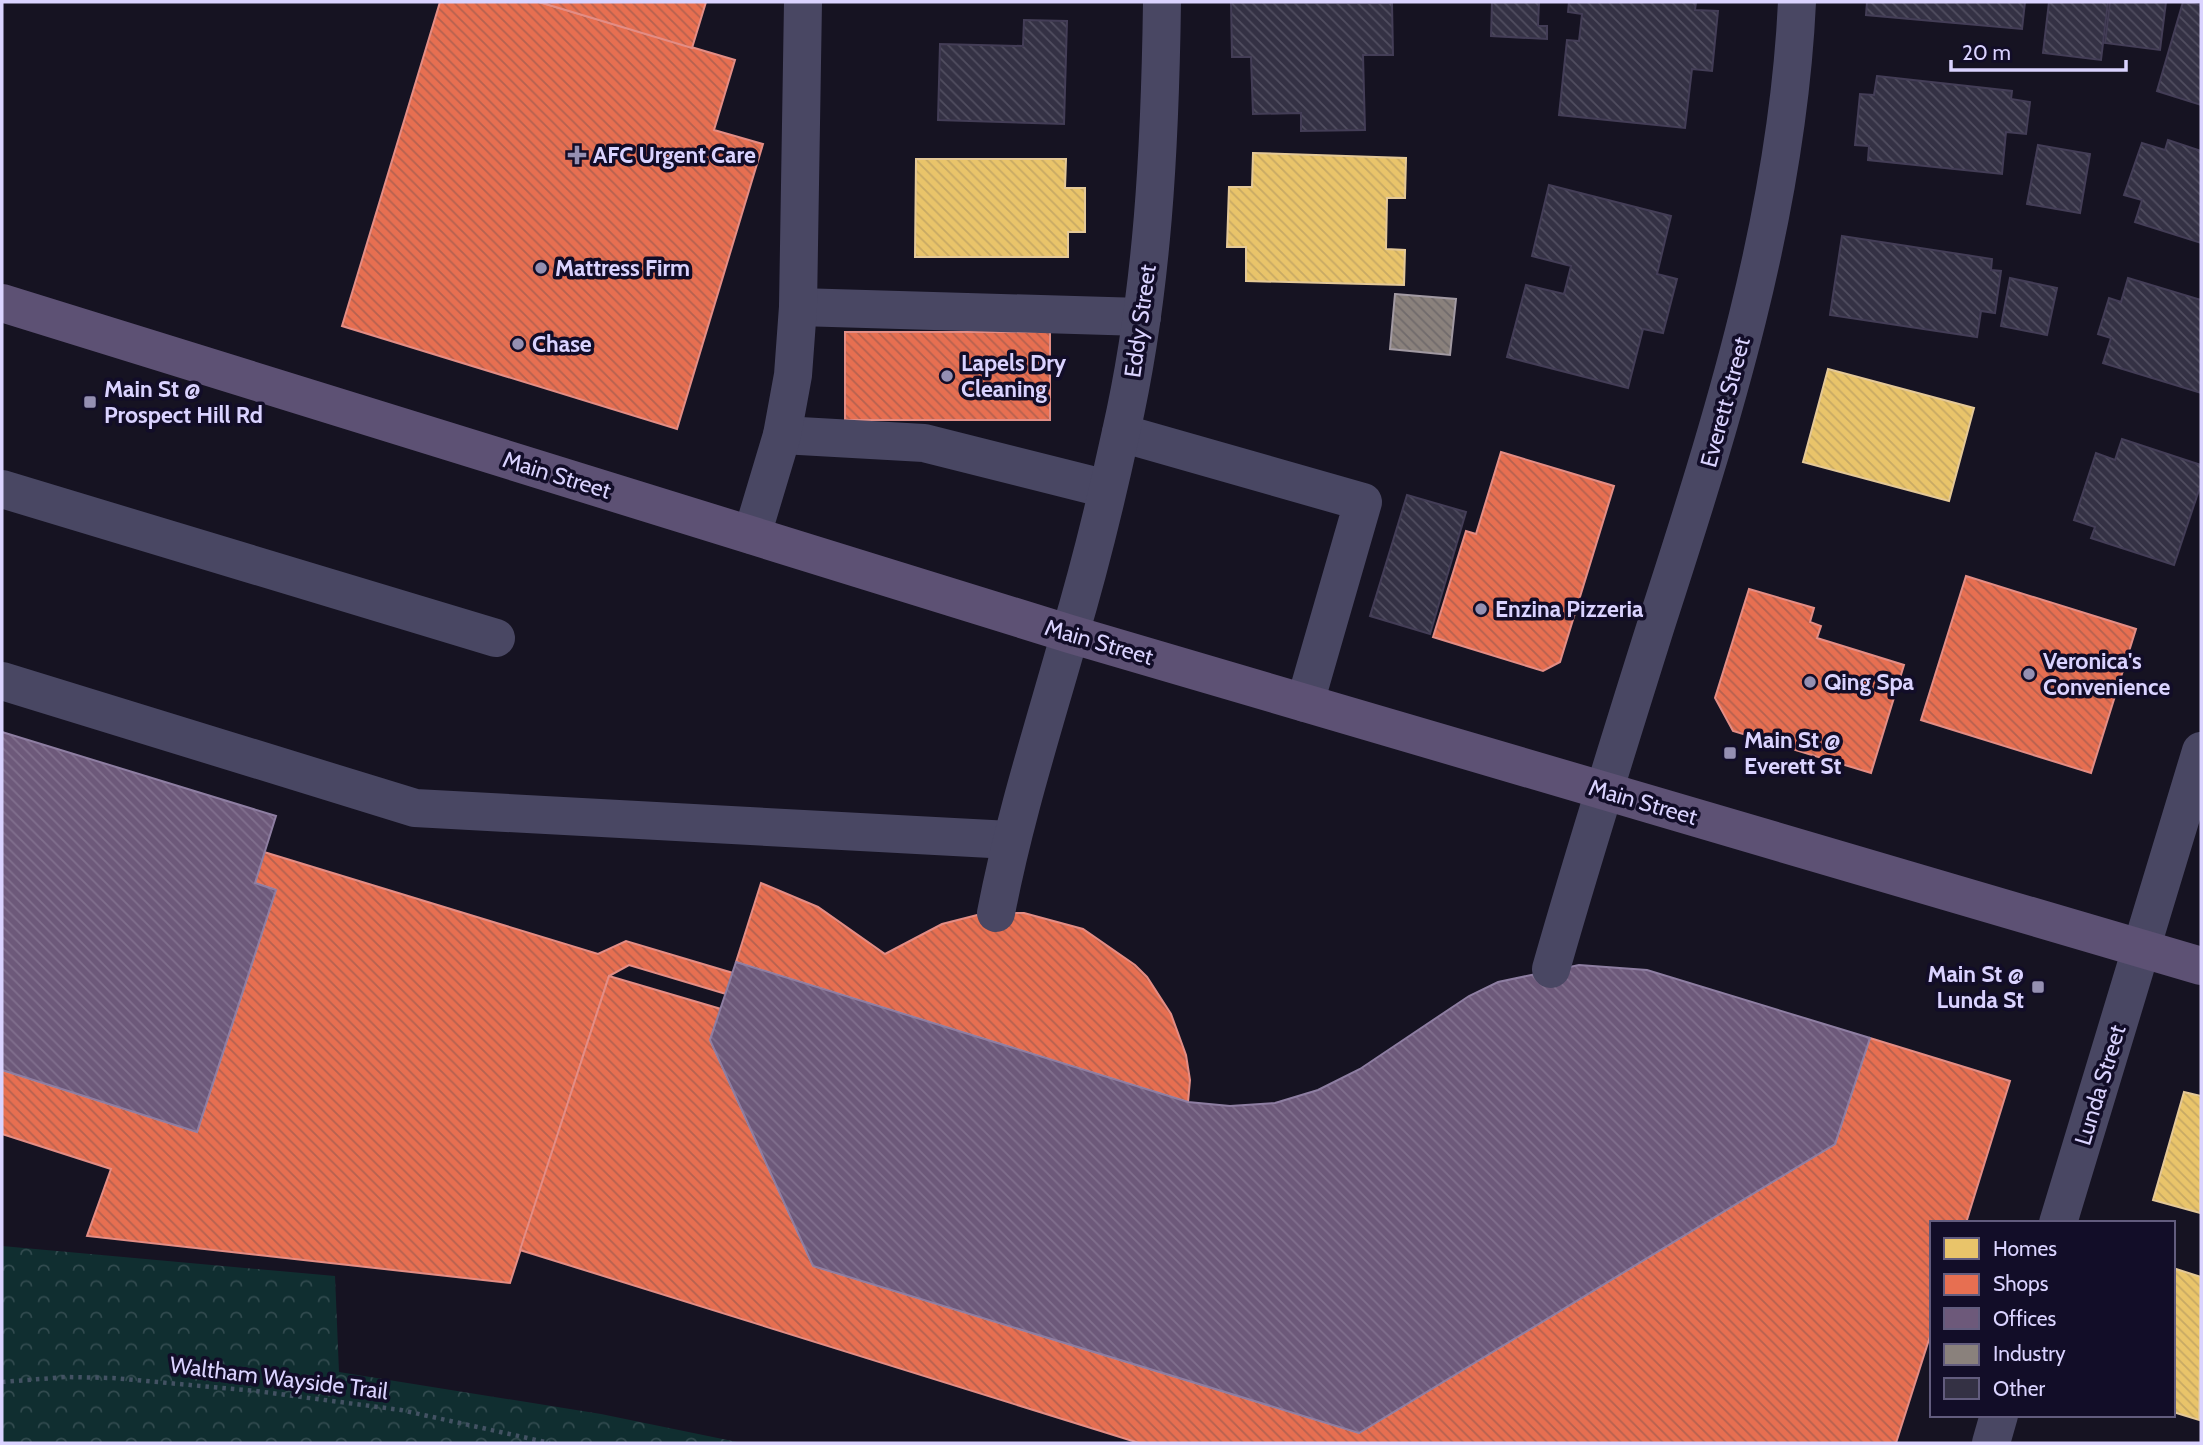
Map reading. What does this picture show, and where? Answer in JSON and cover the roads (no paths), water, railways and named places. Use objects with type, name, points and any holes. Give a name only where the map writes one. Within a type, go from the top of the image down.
[{"type":"main road","name":"Main Street","points":[[2,303],[1070,634],[2201,966]]},
{"type":"street","points":[[752,535],[782,435],[793,375],[798,307],[803,2]]},
{"type":"street","name":"Eddy Street","points":[[996,913],[1010,840],[1070,634],[1121,433],[1142,317],[1160,130],[1163,2]]},
{"type":"street","name":"Everett Street","points":[[1551,969],[1604,790],[1720,426],[1746,323],[1782,145],[1797,2]]},
{"type":"street","points":[[798,307],[1142,317]]},
{"type":"street","points":[[1121,433],[1363,502],[1305,703]]},
{"type":"street","points":[[782,435],[924,443],[1107,489]]},
{"type":"street","points":[[2,489],[496,638]]},
{"type":"street","points":[[2,681],[415,808],[1010,840]]},
{"type":"street","name":"Lunda Street","points":[[2059,1221],[2201,751]]},
{"type":"street","points":[[1991,1443],[1998,1417]]},
{"type":"place","name":"AFC Urgent Care","points":[[577,155]]},
{"type":"place","name":"Mattress Firm","points":[[541,268]]},
{"type":"place","name":"Chase","points":[[518,344]]},
{"type":"place","name":"Lapels Dry Cleaning","points":[[947,376]]},
{"type":"place","name":"Main St @ Prospect Hill Rd","points":[[90,402]]},
{"type":"place","name":"Enzina Pizzeria","points":[[1481,609]]},
{"type":"place","name":"Veronica's Convenience","points":[[2029,674]]},
{"type":"place","name":"Qing Spa","points":[[1810,682]]},
{"type":"place","name":"Main St @ Everett St","points":[[1730,753]]},
{"type":"place","name":"Main St @ Lunda St","points":[[2038,987]]}]
